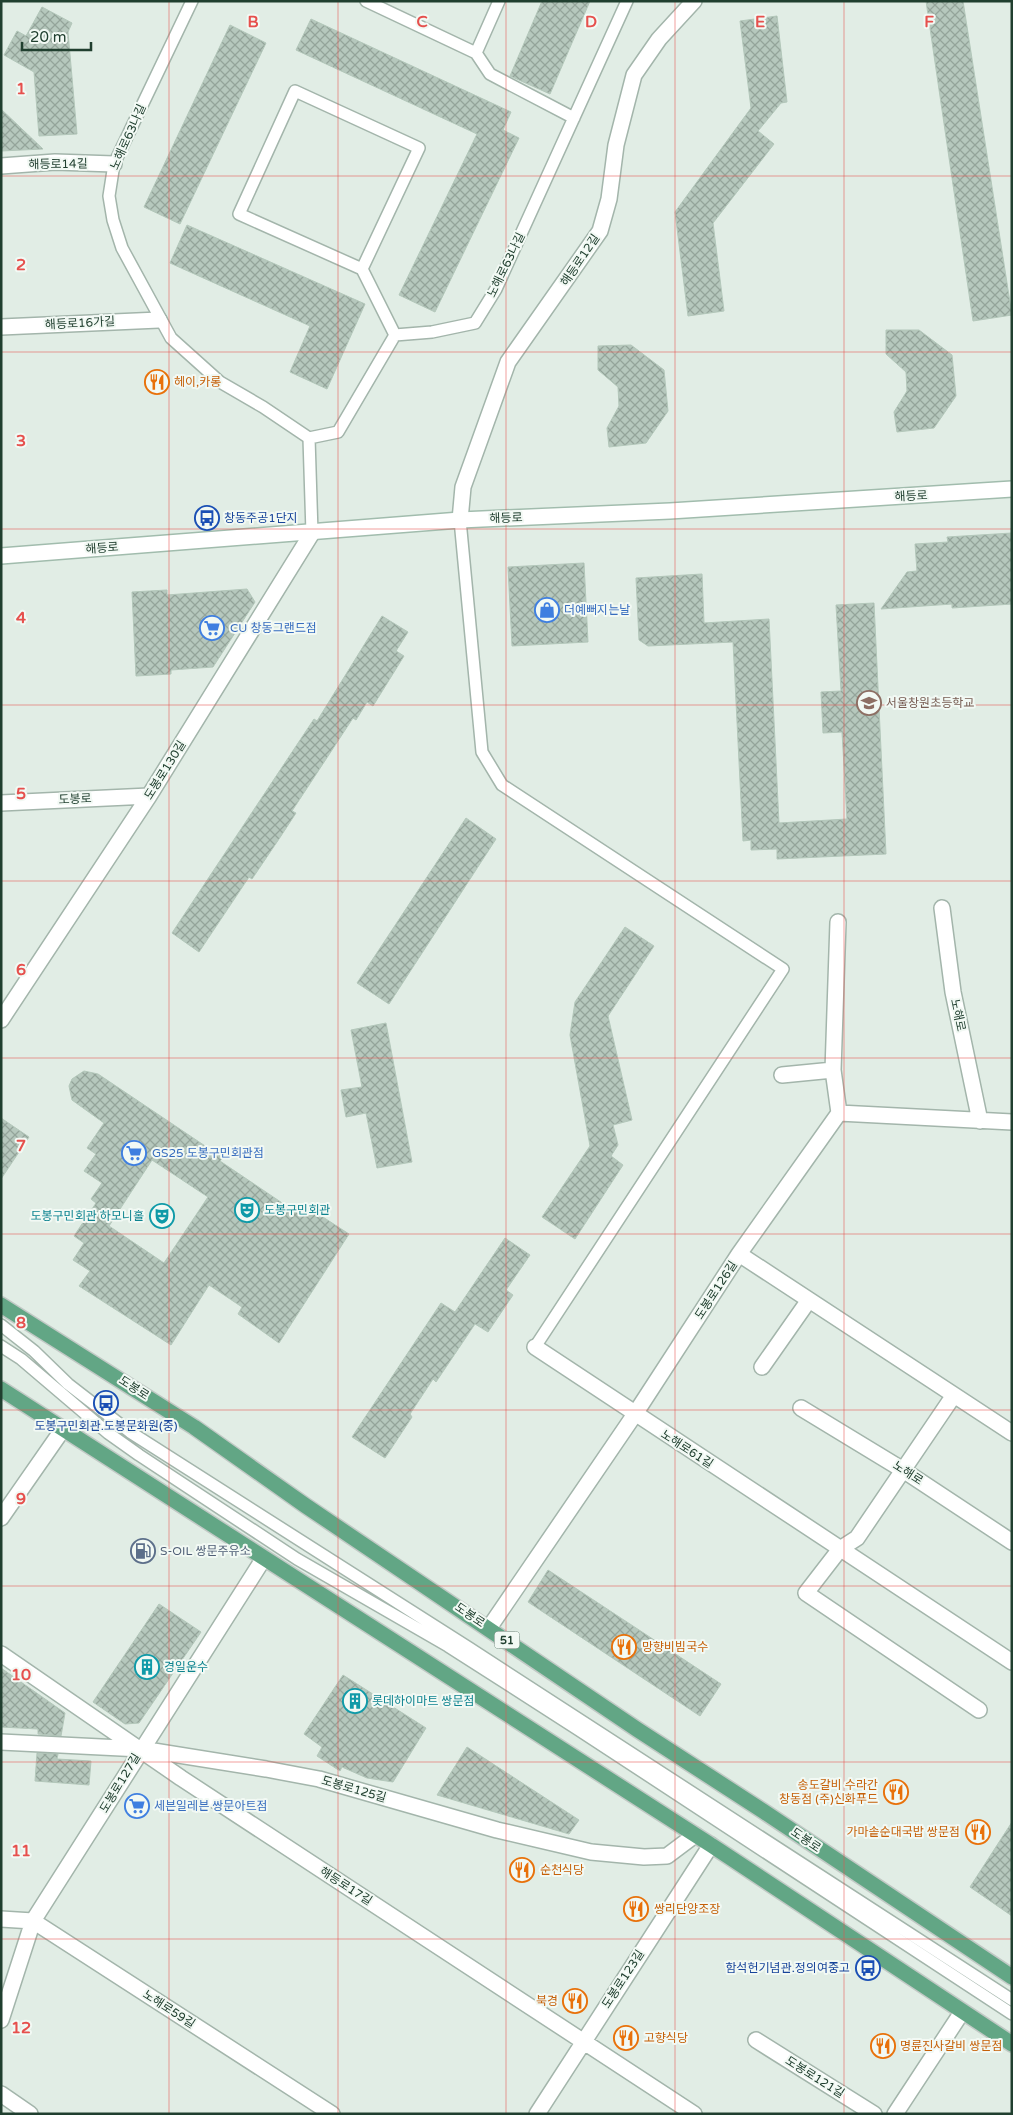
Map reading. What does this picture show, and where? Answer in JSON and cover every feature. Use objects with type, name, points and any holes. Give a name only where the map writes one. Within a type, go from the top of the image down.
[{"type":"main road","name":"도봉로","points":[[1,1305],[194,1427],[306,1506],[638,1730],[1008,1972]]},
{"type":"main road","points":[[1,1389],[711,1845],[1012,2044]]},
{"type":"street","name":"해등로12길","points":[[460,520],[463,487],[508,362],[600,231],[609,199],[616,145],[634,75],[659,39],[694,1]]},
{"type":"street","name":"해등로14길","points":[[1,166],[55,162],[114,164]]},
{"type":"street","name":"해등로16가길","points":[[1,327],[159,320]]},
{"type":"street","name":"해등로","points":[[1,556],[460,520],[670,510],[1012,489]]},
{"type":"street","name":"도봉로130길","points":[[1,1020],[6,1001],[150,796],[312,532]]},
{"type":"street","name":"도봉로","points":[[1,803],[150,796]]},
{"type":"street","name":"노해로","points":[[942,908],[952,992],[980,1121]]},
{"type":"street","points":[[838,922],[833,1070],[839,1113],[1012,1122]]},
{"type":"street","points":[[782,1076],[833,1070]]},
{"type":"street","name":"도봉로126길","points":[[489,1628],[635,1414],[739,1254],[839,1113]]},
{"type":"street","points":[[739,1254],[1012,1433]]},
{"type":"street","points":[[762,1367],[809,1300]]},
{"type":"street","name":"노해로61길","points":[[534,1347],[1012,1662]]},
{"type":"street","points":[[954,1395],[857,1538],[840,1549],[806,1593],[979,1710]]},
{"type":"street","name":"노해로","points":[[801,1408],[903,1470],[1012,1542]]},
{"type":"street","points":[[1,1518],[63,1429]]},
{"type":"street","name":"도봉로127길","points":[[1,2020],[33,1921],[264,1558]]},
{"type":"street","name":"해등로17길","points":[[1,1654],[181,1778],[584,2040],[694,2114]]},
{"type":"street","name":"도봉로125길","points":[[1,1742],[141,1749],[319,1779],[497,1830],[592,1852],[644,1857],[667,1856],[695,1835]]},
{"type":"street","name":"도봉로123길","points":[[537,2114],[711,1845]]},
{"type":"street","name":"노해로59길","points":[[1,1919],[33,1921],[332,2114]]},
{"type":"street","points":[[895,2114],[962,2012]]},
{"type":"street","name":"도봉로121길","points":[[756,2040],[874,2114]]},
{"type":"street","points":[[1,2094],[30,2114]]},
{"type":"lane","name":"노해로63나길","points":[[192,1],[114,164],[109,196],[113,220],[122,248],[159,320],[171,338],[220,382],[263,407],[308,438]]},
{"type":"lane","points":[[366,1],[476,53],[490,74],[574,118]]},
{"type":"lane","points":[[476,53],[499,1]]},
{"type":"lane","name":"노해로63나길","points":[[395,335],[432,332],[475,323],[496,289],[627,1]]},
{"type":"lane","points":[[312,532],[308,438],[338,432],[395,335],[362,270],[239,214],[295,91],[419,148],[362,270]]},
{"type":"lane","points":[[460,520],[482,752],[502,785],[783,969],[534,1347]]},
{"type":"lane","points":[[1,1325],[34,1351],[68,1384],[130,1432],[469,1648],[1012,2000]]},
{"type":"lane","points":[[1,1346],[21,1359],[108,1433],[139,1455],[297,1559],[448,1646],[580,1730],[1012,2014]]},
{"type":"building","points":[[542,1],[590,1],[550,94],[510,76]]},
{"type":"building","points":[[926,1],[963,1],[1012,315],[973,321]]},
{"type":"building","points":[[42,7],[72,23],[68,32],[77,134],[39,136],[34,72],[4,55],[17,31],[26,36]]},
{"type":"building","points":[[777,16],[787,102],[781,103],[758,131],[774,144],[713,223],[724,311],[688,316],[675,212],[751,108],[740,21]]},
{"type":"building","points":[[311,19],[511,112],[503,130],[519,138],[435,312],[399,295],[477,134],[296,50]]},
{"type":"building","points":[[230,25],[266,43],[180,224],[144,207]]},
{"type":"building","points":[[1,109],[43,149],[1,151]]},
{"type":"building","points":[[187,225],[365,304],[327,389],[290,372],[310,326],[170,263]]},
{"type":"building","points":[[886,330],[919,330],[952,355],[956,396],[934,428],[897,432],[894,412],[907,391],[906,372],[886,354]]},
{"type":"building","points":[[631,345],[664,370],[668,411],[646,443],[609,447],[607,428],[619,406],[618,387],[598,370],[598,346]]},
{"type":"building","points":[[1012,533],[1012,604],[952,608],[952,604],[881,609],[907,572],[917,571],[915,544],[948,542],[947,537]]},
{"type":"building","points":[[584,563],[588,642],[512,646],[508,567]]},
{"type":"building","points":[[702,574],[704,623],[769,619],[779,823],[847,819],[842,732],[823,733],[821,692],[841,691],[836,605],[874,603],[886,854],[777,859],[777,849],[751,850],[751,840],[743,841],[733,642],[648,646],[639,640],[636,578]]},
{"type":"building","points":[[247,589],[255,602],[213,667],[171,670],[171,674],[136,676],[132,592],[167,590],[167,595]]},
{"type":"building","points":[[382,616],[408,632],[396,651],[404,656],[373,706],[367,702],[356,720],[353,718],[292,811],[296,813],[279,839],[252,879],[249,877],[199,952],[172,933],[314,719],[317,721]]},
{"type":"building","points":[[466,818],[496,839],[389,1004],[357,983]]},
{"type":"building","points":[[625,927],[654,946],[608,1016],[632,1120],[613,1125],[618,1145],[611,1156],[623,1165],[575,1239],[542,1217],[590,1146],[570,1035],[575,1002]]},
{"type":"building","points":[[386,1023],[412,1162],[377,1168],[366,1113],[346,1117],[341,1090],[362,1087],[351,1030]]},
{"type":"building","name":"도봉구민회관","points":[[84,1071],[98,1074],[223,1158],[220,1161],[300,1215],[306,1206],[349,1234],[279,1343],[238,1314],[242,1307],[209,1285],[171,1345],[79,1286],[90,1271],[73,1260],[84,1243],[74,1236],[96,1203],[91,1199],[102,1183],[84,1171],[96,1154],[87,1148],[104,1123],[72,1100],[69,1086],[72,1079]],"holes":[[[152,1160],[208,1197],[164,1263],[109,1226]]]},
{"type":"building","points":[[1,1118],[29,1137],[1,1179]]},
{"type":"building","points":[[505,1238],[530,1255],[506,1290],[513,1295],[488,1332],[475,1324],[436,1382],[433,1379],[410,1414],[412,1417],[385,1458],[352,1437],[441,1303],[455,1312]]},
{"type":"building","points":[[548,1570],[721,1684],[700,1716],[528,1602]]},
{"type":"building","name":"경일운수","points":[[159,1604],[201,1632],[139,1723],[125,1724],[93,1702]]},
{"type":"building","points":[[1,1668],[65,1713],[61,1736],[38,1734],[38,1729],[1,1727]]},
{"type":"building","name":"롯데하이마트 쌍문점","points":[[343,1675],[426,1728],[393,1782],[367,1778],[342,1767],[340,1771],[317,1756],[322,1747],[304,1734]]},
{"type":"building","points":[[467,1747],[579,1820],[569,1834],[437,1795]]},
{"type":"building","points":[[37,1753],[58,1754],[57,1759],[91,1761],[89,1785],[35,1781]]},
{"type":"building","points":[[1012,1822],[1012,1916],[970,1887]]},
{"type":"place","name":"헤이,카롱","points":[[157,382]]},
{"type":"place","name":"창동주공1단지","points":[[207,518]]},
{"type":"place","name":"더예뻐지는날","points":[[547,610]]},
{"type":"place","name":"CU 창동그랜드점","points":[[212,628]]},
{"type":"place","name":"서울창원초등학교","points":[[869,703]]},
{"type":"place","name":"GS25 도봉구민회관점","points":[[134,1153]]},
{"type":"place","name":"도봉구민회관","points":[[247,1210]]},
{"type":"place","name":"도봉구민회관 하모니홀","points":[[162,1216]]},
{"type":"place","name":"도봉구민회관.도봉문화원(중)","points":[[106,1403]]},
{"type":"place","name":"S-OIL 쌍문주유소","points":[[143,1551]]},
{"type":"place","name":"망향비빔국수","points":[[624,1647]]},
{"type":"place","name":"경일운수","points":[[147,1667]]},
{"type":"place","name":"롯데하이마트 쌍문점","points":[[355,1701]]},
{"type":"place","name":"송도갈비 수라간 창동점 (주)신화푸드","points":[[896,1792]]},
{"type":"place","name":"세븐일레븐 쌍문아트점","points":[[137,1806]]},
{"type":"place","name":"가마솥순대국밥 쌍문점","points":[[978,1832]]},
{"type":"place","name":"순천식당","points":[[522,1870]]},
{"type":"place","name":"쌍리단양조장","points":[[636,1909]]},
{"type":"place","name":"함석헌기념관.정의여중고","points":[[868,1968]]},
{"type":"place","name":"북경","points":[[575,2001]]},
{"type":"place","name":"고향식당","points":[[626,2038]]},
{"type":"place","name":"명륜진사갈비 쌍문점","points":[[883,2046]]}]
